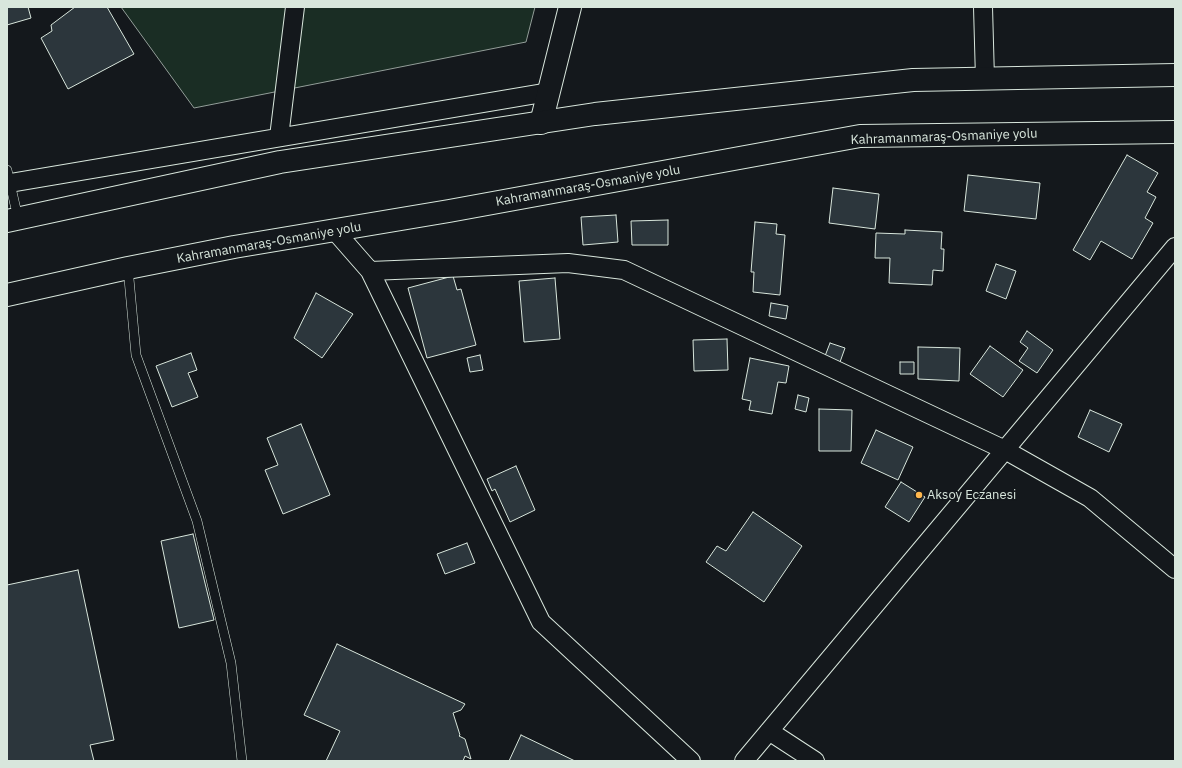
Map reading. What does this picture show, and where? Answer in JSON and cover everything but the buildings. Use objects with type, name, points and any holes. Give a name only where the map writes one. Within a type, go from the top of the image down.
[{"type":"main road","points":[[541,123],[570,7]]},
{"type":"main road","points":[[12,220],[280,162],[595,114],[913,80],[1175,75]]},
{"type":"main road","name":"Kahramanmaraş-Osmaniye yolu","points":[[7,295],[128,268],[234,247],[335,231],[860,136],[1175,132]]},
{"type":"street","points":[[279,137],[295,7]]},
{"type":"street","points":[[983,7],[985,79]]},
{"type":"street","points":[[9,176],[279,137],[549,92]]},
{"type":"street","points":[[335,231],[370,271],[541,622],[691,761]]},
{"type":"street","points":[[744,761],[1175,247]]},
{"type":"street","points":[[370,271],[568,263],[624,270],[1005,450],[1090,498],[1175,569]]},
{"type":"street","points":[[769,732],[814,761]]},
{"type":"lane","points":[[9,176],[12,220]]},
{"type":"lane","points":[[128,268],[136,355],[197,521],[232,663],[242,761]]},
{"type":"green space","points":[[121,7],[535,7],[526,42],[194,108]]},
{"type":"place","name":"Aksoy Eczanesi","points":[[919,495]]}]
